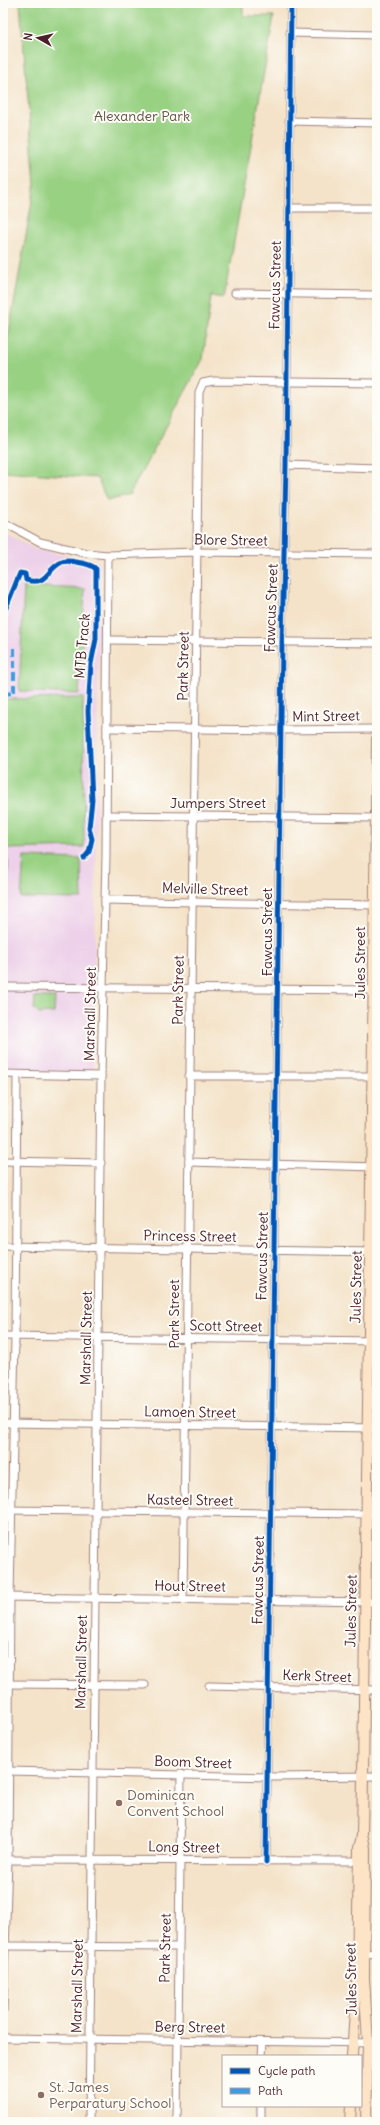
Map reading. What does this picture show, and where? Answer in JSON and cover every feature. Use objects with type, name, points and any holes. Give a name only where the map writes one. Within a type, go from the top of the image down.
[{"type":"main road","name":"Jules Street","points":[[352,2055],[362,1861],[365,1848],[362,1836],[366,1514],[372,1428],[377,739]]},
{"type":"main road","name":"Jules Street","points":[[362,1861],[364,1954],[372,2043],[366,2122]]},
{"type":"main road","points":[[350,2122],[351,2107]]},
{"type":"street","name":"Fawcus Street","points":[[266,1862],[282,643],[285,554],[291,3]]},
{"type":"street","points":[[290,33],[377,35]]},
{"type":"street","points":[[289,121],[377,122]]},
{"type":"street","points":[[288,208],[377,208]]},
{"type":"street","points":[[235,293],[377,295]]},
{"type":"street","name":"Park Street","points":[[183,1598],[191,901],[195,729],[197,422],[199,392],[202,383],[213,381],[287,382]]},
{"type":"street","points":[[287,382],[377,383]]},
{"type":"street","points":[[286,465],[377,468]]},
{"type":"street","name":"Blore Street","points":[[3,522],[25,535],[52,546],[86,553],[108,555],[196,552],[377,554]]},
{"type":"street","name":"Marshall Street","points":[[89,2122],[101,1076],[104,988],[108,555]]},
{"type":"street","points":[[108,640],[377,643]]},
{"type":"street","name":"Mint Street","points":[[107,728],[282,730],[377,729]]},
{"type":"street","name":"Jumpers Street","points":[[106,815],[376,818]]},
{"type":"street","name":"Melville Street","points":[[105,900],[279,904],[375,904]]},
{"type":"street","points":[[3,987],[376,990]]},
{"type":"street","points":[[3,1074],[101,1076]]},
{"type":"street","points":[[3,2010],[8,1771],[6,1597],[12,1510],[17,1075]]},
{"type":"street","points":[[189,1076],[375,1076]]},
{"type":"street","points":[[3,1161],[101,1163]]},
{"type":"street","points":[[189,1162],[374,1167]]},
{"type":"street","name":"Princess Street","points":[[3,1246],[373,1252]]},
{"type":"street","name":"Scott Street","points":[[3,1336],[373,1340]]},
{"type":"street","name":"Lamoen Street","points":[[3,1423],[372,1428]]},
{"type":"street","name":"Kasteel Street","points":[[3,1510],[377,1514]]},
{"type":"street","name":"Hout Street","points":[[6,1597],[183,1598],[377,1602]]},
{"type":"street","points":[[6,1684],[145,1685]]},
{"type":"street","name":"Kerk Street","points":[[209,1686],[377,1690]]},
{"type":"street","name":"Boom Street","points":[[8,1771],[268,1777],[377,1776]]},
{"type":"street","name":"Park Street","points":[[177,2122],[177,1947],[180,1860],[180,1774]]},
{"type":"street","name":"Long Street","points":[[5,1860],[92,1859],[266,1862],[362,1861]]},
{"type":"street","points":[[5,1946],[177,1947]]},
{"type":"street","points":[[364,1954],[377,1953]]},
{"type":"street","name":"Berg Street","points":[[3,2038],[372,2043]]},
{"type":"street","points":[[262,2055],[263,2042]]},
{"type":"street","points":[[261,2107],[261,2122]]},
{"type":"shaded area","points":[[3,531],[34,549],[100,562],[93,1076],[3,1074]]},
{"type":"green space","name":"Alexander Park","points":[[20,3],[243,3],[243,16],[274,16],[224,298],[211,296],[203,359],[129,495],[107,501],[97,478],[3,471],[3,366],[35,184]]},
{"type":"green space","points":[[24,586],[85,589],[79,694],[19,691]]},
{"type":"green space","points":[[83,698],[84,847],[3,849],[3,699]]},
{"type":"green space","points":[[24,857],[81,859],[82,899],[21,898]]},
{"type":"green space","points":[[3,861],[8,861],[8,879],[3,879]]},
{"type":"green space","points":[[3,880],[8,880],[9,893],[3,893]]},
{"type":"green space","points":[[35,997],[55,997],[54,1013],[39,1014],[34,1009]]},
{"type":"marked path","points":[[3,694],[14,693],[14,647]]},
{"type":"cycle path","points":[[266,1862],[282,643],[286,465],[291,3]]},
{"type":"cycle path","name":"MTB Track","points":[[3,615],[20,573],[25,574],[26,580],[38,581],[45,577],[55,566],[62,562],[68,561],[88,564],[96,569],[96,639],[91,664],[88,711],[92,800],[89,828],[92,839],[89,852],[84,858]]},
{"type":"place","name":"Dominican Convent School","points":[[119,1803]]},
{"type":"place","name":"St. James Perparatury School","points":[[41,2095]]}]
